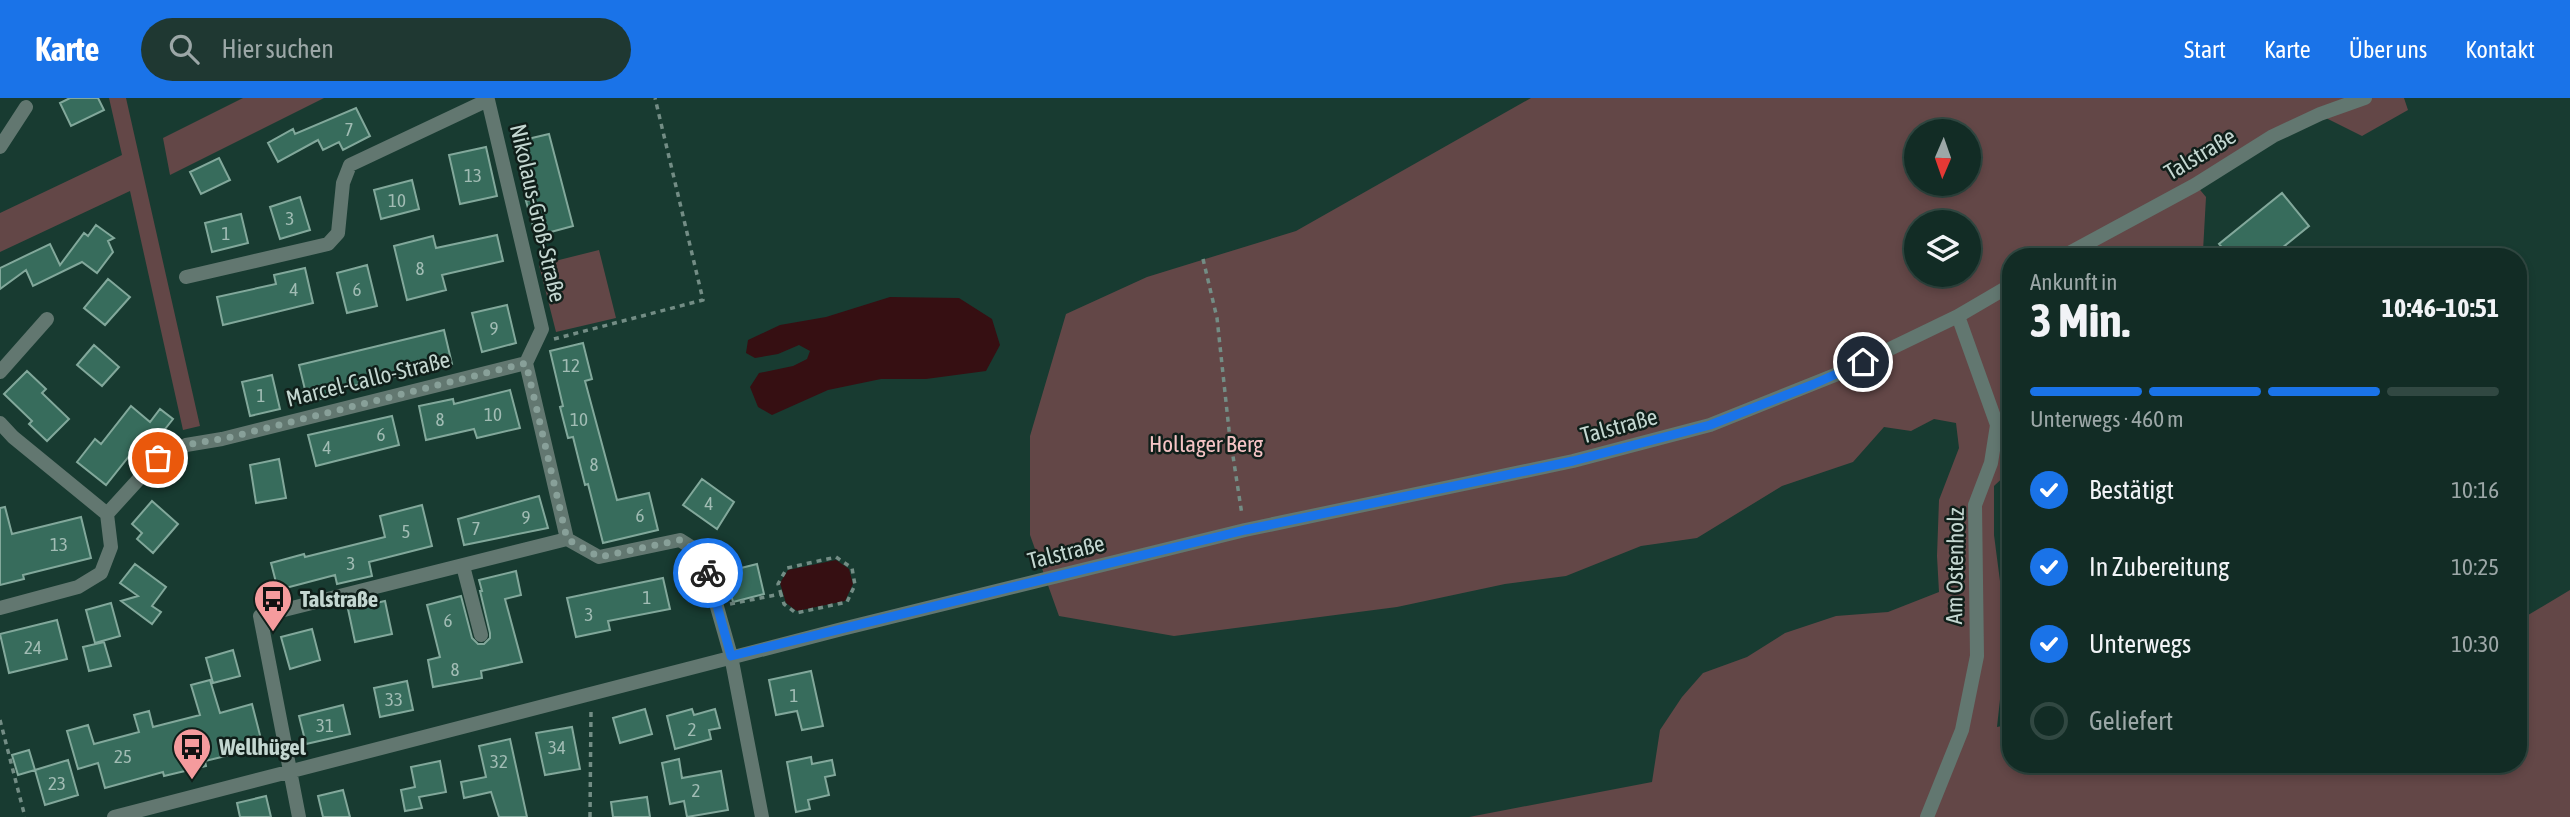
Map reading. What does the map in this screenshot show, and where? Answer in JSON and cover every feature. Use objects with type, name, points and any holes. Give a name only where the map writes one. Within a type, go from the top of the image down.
[{"type":"street","name":"Talstraße","points":[[2079,248],[2196,185],[2273,136],[2320,114],[2364,98]]},
{"type":"street","name":"Nikolaus-Groß-Straße","points":[[186,277],[328,244],[338,233],[343,183],[350,165],[488,100],[542,329],[526,363]]},
{"type":"street","points":[[0,147],[26,107]]},
{"type":"street","name":"Talstraße","points":[[114,817],[731,656],[1245,530],[1573,461],[1710,425],[1814,384],[1958,316],[2002,290]]},
{"type":"street","name":"Am Ostenholz","points":[[1927,817],[1962,730],[1977,656],[1975,505],[1991,463],[1997,425],[1958,316]]},
{"type":"street","points":[[0,372],[47,318]]},
{"type":"street","points":[[526,363],[567,539]]},
{"type":"street","name":"Marcel-Callo-Straße","points":[[107,514],[158,458],[186,445],[222,439],[526,363]]},
{"type":"street","points":[[0,423],[107,514],[111,547],[101,573],[78,587],[0,608]]},
{"type":"street","points":[[299,817],[260,617],[567,539],[599,557],[680,540],[702,554],[731,656],[762,817]]},
{"type":"street","points":[[463,566],[481,635]]},
{"type":"path","points":[[534,345],[703,300],[655,98]]},
{"type":"path","points":[[1203,259],[1217,318],[1229,430],[1245,530]]},
{"type":"path","points":[[836,557],[852,568],[855,585],[846,602],[796,613],[783,604],[781,594],[778,584],[787,568],[836,557]]},
{"type":"path","points":[[718,607],[781,594]]},
{"type":"path","points":[[586,695],[591,712],[590,817]]},
{"type":"path","points":[[0,720],[25,817]]},
{"type":"green space","points":[[109,98],[126,98],[200,426],[183,430],[130,191],[0,252],[0,213],[122,155]]},
{"type":"green space","points":[[243,98],[324,98],[170,175],[163,138]]},
{"type":"green space","name":"Hollager Berg","points":[[1531,98],[2404,98],[2408,110],[2362,136],[2320,115],[2196,185],[2206,197],[2203,248],[2002,248],[2002,478],[1994,486],[1994,535],[2002,597],[2002,681],[1997,727],[2002,726],[2002,773],[2527,773],[2527,616],[2570,590],[2570,817],[1469,817],[1652,782],[1660,730],[1682,697],[1703,673],[1747,657],[1785,633],[1836,616],[1888,612],[1939,592],[1939,500],[1959,448],[1956,423],[1934,419],[1911,431],[1884,427],[1853,462],[1782,486],[1697,538],[1641,546],[1566,576],[1505,584],[1397,607],[1174,636],[1059,616],[1030,535],[1030,436],[1066,314],[1147,277],[1296,231]]},
{"type":"green space","points":[[599,250],[616,318],[556,332],[539,265]]},
{"type":"shaded area","points":[[890,297],[959,298],[992,319],[1000,345],[986,371],[926,379],[881,379],[828,390],[772,415],[758,407],[750,387],[759,373],[793,366],[807,359],[810,351],[799,345],[778,354],[755,358],[746,353],[748,340],[780,325],[826,317]]},
{"type":"shaded area","points":[[836,560],[849,569],[853,584],[845,601],[797,611],[786,603],[780,583],[788,570]]},
{"type":"building","points":[[70,98],[98,98],[104,110],[71,126],[60,103]]},
{"type":"building","points":[[356,108],[370,136],[343,150],[339,142],[323,150],[318,140],[278,162],[268,143],[293,129],[295,134]]},
{"type":"building","points":[[549,134],[573,226],[536,236],[526,201],[534,199],[519,141]]},
{"type":"building","points":[[486,147],[497,196],[460,204],[449,155]]},
{"type":"building","points":[[219,158],[230,180],[201,194],[190,172]]},
{"type":"building","points":[[412,180],[419,209],[381,219],[374,190]]},
{"type":"building","points":[[2282,193],[2309,226],[2282,248],[2222,248],[2219,244]]},
{"type":"building","points":[[300,197],[310,230],[280,239],[270,207]]},
{"type":"building","points":[[241,214],[248,243],[212,252],[205,223]]},
{"type":"building","points":[[96,225],[114,238],[108,241],[113,252],[97,273],[82,262],[33,286],[26,270],[0,289],[0,268],[50,244],[60,265],[84,233],[88,236]]},
{"type":"building","points":[[497,235],[503,261],[442,275],[446,290],[407,300],[394,246],[433,236],[436,248]]},
{"type":"building","points":[[367,265],[377,306],[347,313],[337,273]]},
{"type":"building","points":[[305,268],[313,303],[223,325],[217,297],[276,284],[274,275]]},
{"type":"building","points":[[108,279],[130,297],[105,325],[84,308]]},
{"type":"building","points":[[507,305],[516,343],[482,352],[472,313]]},
{"type":"building","points":[[444,330],[452,364],[339,389],[341,394],[308,402],[299,365]]},
{"type":"building","points":[[583,343],[592,379],[585,381],[617,500],[649,493],[658,530],[603,543],[573,437],[568,438],[550,351]]},
{"type":"building","points":[[94,345],[119,367],[102,386],[77,365]]},
{"type":"building","points":[[27,371],[46,389],[42,393],[69,419],[47,441],[29,424],[32,421],[4,394]]},
{"type":"building","points":[[272,375],[280,409],[250,416],[242,382]]},
{"type":"building","points":[[510,390],[520,428],[477,438],[474,429],[426,440],[419,406],[453,399],[454,404]]},
{"type":"building","points":[[131,406],[150,422],[160,409],[173,419],[161,434],[157,431],[139,454],[134,450],[106,485],[77,462],[95,439],[101,444]]},
{"type":"building","points":[[392,416],[399,445],[316,466],[308,435]]},
{"type":"building","points":[[279,459],[286,498],[256,503],[250,465]]},
{"type":"building","points":[[702,479],[734,502],[717,529],[683,505]]},
{"type":"building","points":[[539,496],[548,528],[464,545],[458,519]]},
{"type":"building","points":[[152,501],[178,524],[153,553],[137,539],[142,533],[132,524]]},
{"type":"building","points":[[422,505],[432,546],[369,562],[372,576],[337,584],[335,575],[278,590],[271,563],[385,537],[380,516]]},
{"type":"building","points":[[5,507],[12,534],[81,517],[91,558],[23,575],[24,579],[0,585],[0,508]]},
{"type":"building","points":[[135,564],[166,587],[152,606],[161,612],[152,624],[121,601],[138,596],[120,583]]},
{"type":"building","points":[[757,564],[764,594],[733,602],[725,572]]},
{"type":"building","points":[[516,571],[521,595],[505,599],[522,662],[481,671],[482,678],[433,687],[428,660],[440,657],[427,605],[461,596],[472,638],[478,644],[484,644],[490,638],[490,633],[479,580]]},
{"type":"building","points":[[663,578],[670,609],[608,621],[610,630],[576,637],[567,598]]},
{"type":"building","points":[[385,601],[392,634],[355,642],[348,609]]},
{"type":"building","points":[[111,603],[120,636],[95,643],[86,610]]},
{"type":"building","points":[[57,620],[67,659],[9,673],[0,634]]},
{"type":"building","points":[[312,629],[320,660],[290,669],[281,637]]},
{"type":"building","points":[[104,642],[111,666],[89,671],[83,647]]},
{"type":"building","points":[[233,650],[240,676],[213,683],[206,658]]},
{"type":"building","points":[[811,671],[823,726],[802,730],[797,711],[776,715],[769,680]]},
{"type":"building","points":[[210,680],[220,713],[252,704],[263,747],[205,761],[206,766],[164,776],[163,772],[105,788],[98,763],[78,769],[67,731],[88,725],[94,744],[139,732],[134,715],[149,711],[153,727],[200,715],[191,685]]},
{"type":"building","points":[[407,681],[413,710],[380,717],[374,688]]},
{"type":"building","points":[[343,705],[350,734],[306,744],[299,716]]},
{"type":"building","points":[[645,709],[652,734],[620,743],[613,718]]},
{"type":"building","points":[[692,709],[694,715],[715,709],[720,728],[709,730],[711,739],[675,749],[667,716]]},
{"type":"building","points":[[572,727],[580,769],[545,775],[536,733]]},
{"type":"building","points":[[510,739],[527,817],[499,817],[491,792],[464,798],[461,782],[486,777],[479,746]]},
{"type":"building","points":[[29,750],[35,770],[18,775],[12,755]]},
{"type":"building","points":[[811,757],[812,764],[832,760],[835,775],[825,777],[829,795],[808,800],[810,809],[796,812],[787,762]]},
{"type":"building","points":[[679,759],[682,778],[721,771],[728,810],[687,817],[684,801],[670,804],[662,763]]},
{"type":"building","points":[[68,760],[78,795],[45,805],[35,770]]},
{"type":"building","points":[[440,761],[446,792],[419,797],[422,808],[405,811],[401,790],[415,787],[411,767]]},
{"type":"building","points":[[343,790],[350,817],[323,817],[318,796]]},
{"type":"building","points":[[266,796],[271,817],[240,817],[237,803]]},
{"type":"building","points":[[647,797],[650,817],[613,817],[611,802]]},
{"type":"way so far","points":[[158,458],[186,445],[231,437],[526,363],[567,539],[599,557],[680,540],[702,554],[708,573]]},
{"type":"place","name":"Talstraße","points":[[273,633]]},
{"type":"place","name":"Wellhügel","points":[[192,781]]},
{"type":"route","points":[[708,573],[731,656],[1245,530],[1573,461],[1710,425],[1863,362]]}]
